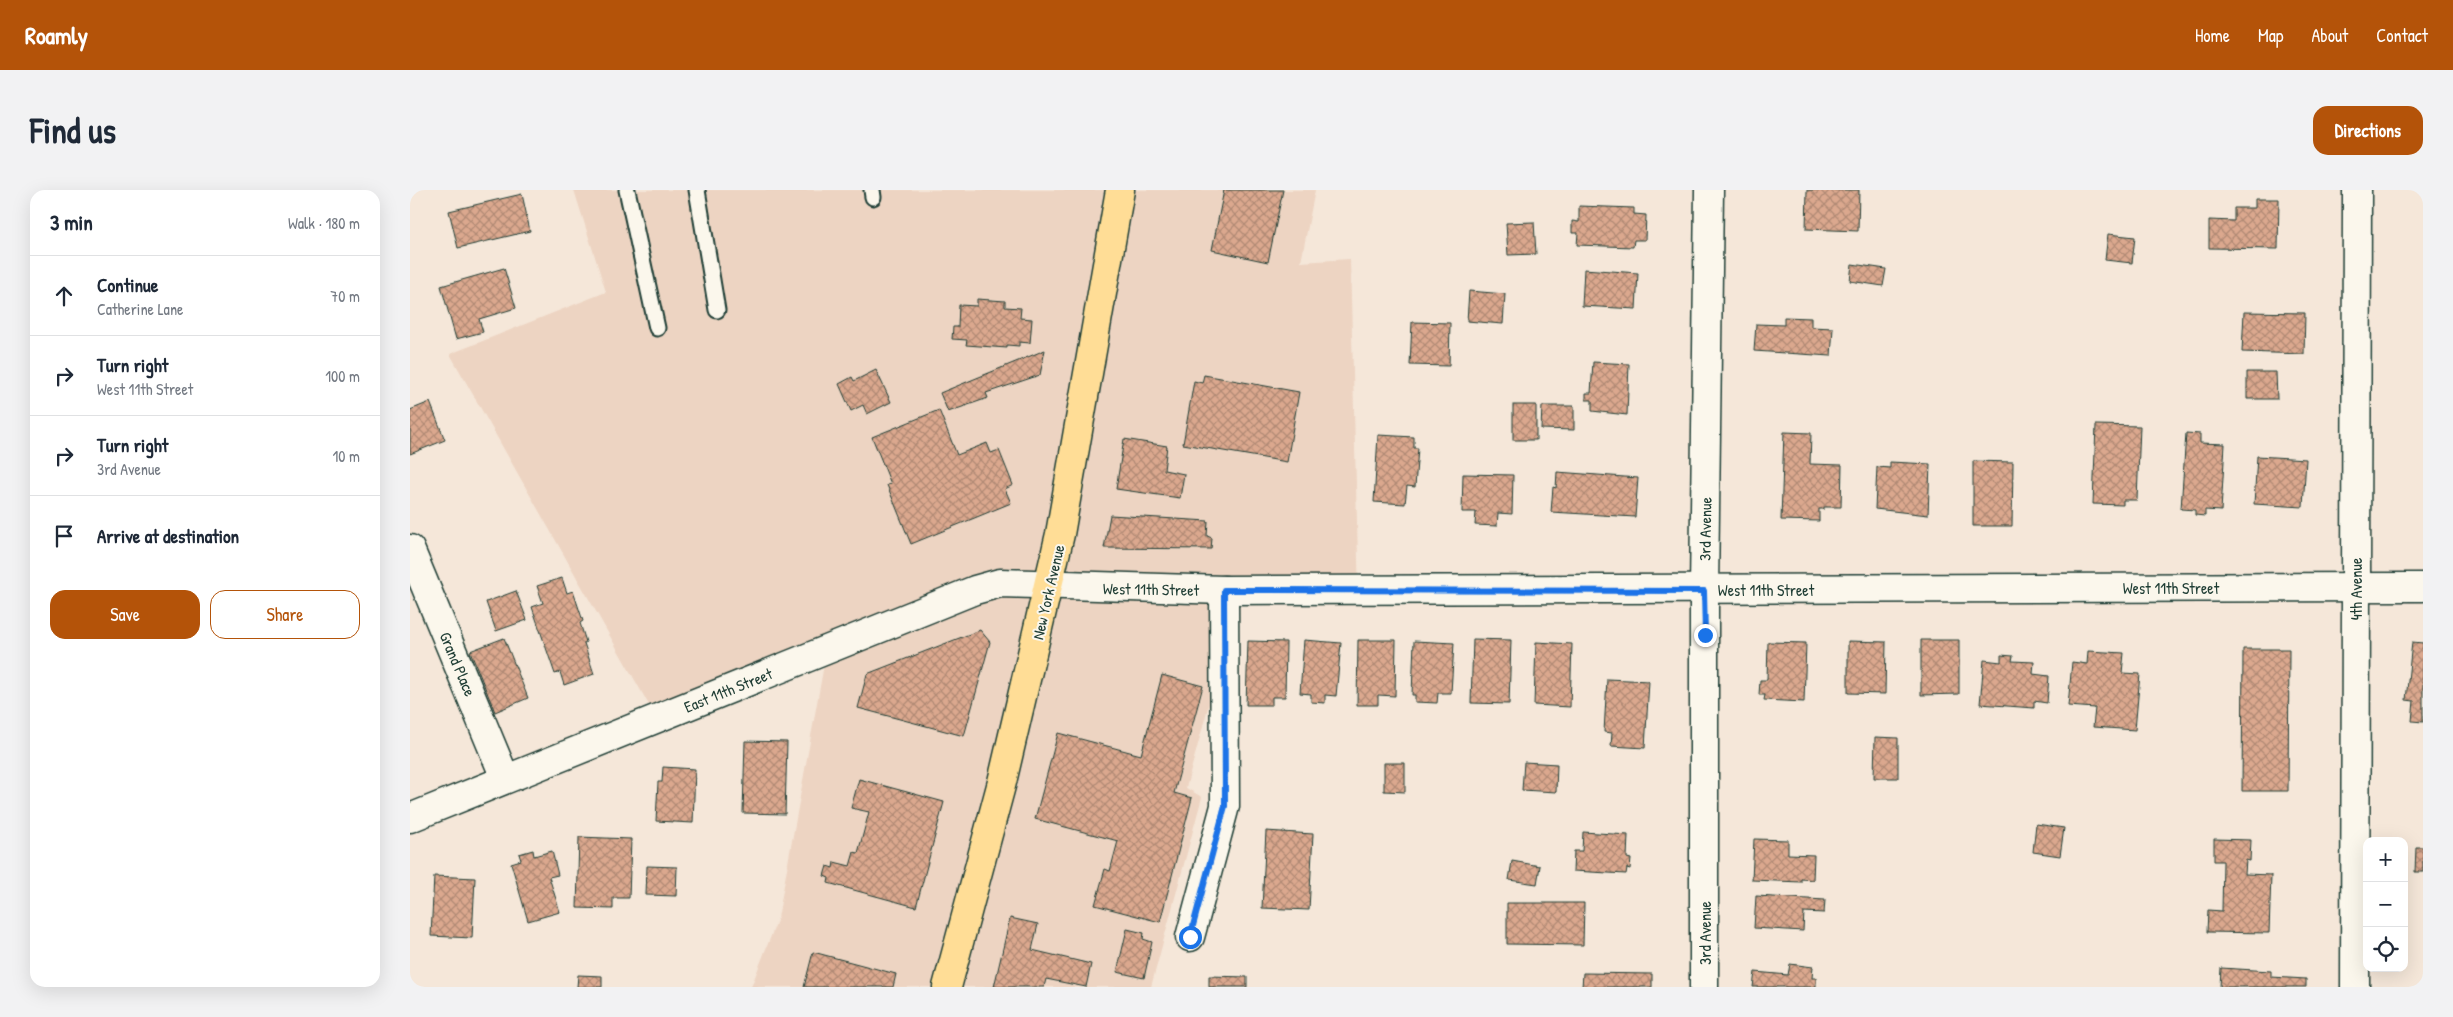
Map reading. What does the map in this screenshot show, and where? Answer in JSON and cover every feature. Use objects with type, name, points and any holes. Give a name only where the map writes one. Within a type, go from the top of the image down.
[{"type":"main road","name":"New York Avenue","points":[[947,987],[1002,782],[1049,585],[1060,534],[1120,190]]},
{"type":"street","name":"3rd Avenue","points":[[1704,987],[1704,591],[1708,190]]},
{"type":"street","name":"4th Avenue","points":[[2355,987],[2357,190]]},
{"type":"street","name":"Grand Place","points":[[410,549],[505,778]]},
{"type":"street","name":"East 11th Street","points":[[410,818],[505,778],[975,590],[1000,583],[1049,585]]},
{"type":"street","name":"West 11th Street","points":[[1049,585],[1224,590],[1704,591],[2423,587]]},
{"type":"street","points":[[1190,937],[1225,806],[1224,590]]},
{"type":"lane","points":[[627,190],[657,328]]},
{"type":"lane","points":[[697,190],[717,310]]},
{"type":"shaded area","points":[[574,190],[1315,190],[1301,262],[1350,259],[1359,597],[1217,597],[1215,682],[1186,788],[1202,797],[1151,987],[751,987],[778,918],[829,637],[653,712],[450,354],[606,292]]},
{"type":"building","points":[[1224,190],[1283,190],[1268,262],[1212,250]]},
{"type":"building","points":[[1807,190],[1859,190],[1858,231],[1806,229]]},
{"type":"building","points":[[522,194],[530,231],[458,248],[449,211]]},
{"type":"building","points":[[2255,199],[2279,199],[2278,249],[2209,248],[2209,220],[2234,221],[2234,208],[2255,208]]},
{"type":"building","points":[[1579,206],[1634,208],[1634,214],[1646,215],[1645,240],[1634,240],[1633,247],[1577,245],[1578,233],[1572,233],[1572,221],[1579,222]]},
{"type":"building","points":[[1534,222],[1536,254],[1508,255],[1506,223]]},
{"type":"building","points":[[2108,234],[2135,237],[2132,263],[2105,260]]},
{"type":"building","points":[[1852,264],[1886,269],[1883,286],[1850,281]]},
{"type":"building","points":[[504,268],[516,308],[479,319],[483,332],[456,339],[441,286]]},
{"type":"building","points":[[1584,269],[1638,273],[1636,309],[1582,306]]},
{"type":"building","points":[[1469,291],[1505,294],[1503,324],[1467,321]]},
{"type":"building","points":[[977,299],[1005,301],[1005,307],[1021,308],[1020,318],[1032,319],[1030,343],[1019,342],[1019,346],[1007,345],[1007,348],[966,345],[967,340],[952,339],[953,327],[958,327],[959,305],[977,306]]},
{"type":"building","points":[[2244,312],[2305,313],[2304,354],[2242,352]]},
{"type":"building","points":[[1784,317],[1811,318],[1811,327],[1833,328],[1831,356],[1754,351],[1756,324],[1784,325]]},
{"type":"building","points":[[1412,322],[1450,323],[1449,366],[1410,365]]},
{"type":"building","points":[[1045,350],[1040,375],[986,393],[988,398],[948,412],[940,393]]},
{"type":"building","points":[[1593,362],[1629,364],[1627,415],[1592,411],[1592,400],[1586,400],[1586,393],[1591,393]]},
{"type":"building","points":[[876,370],[891,402],[867,414],[863,405],[851,411],[839,384],[852,377],[854,381]]},
{"type":"building","points":[[2247,372],[2276,372],[2277,399],[2247,399]]},
{"type":"building","points":[[1204,375],[1299,392],[1287,462],[1183,444],[1194,381],[1202,383]]},
{"type":"building","points":[[430,402],[445,440],[410,454],[410,410]]},
{"type":"building","points":[[1513,405],[1536,405],[1536,440],[1513,440]]},
{"type":"building","points":[[1542,406],[1574,406],[1574,430],[1541,429]]},
{"type":"building","points":[[939,410],[957,455],[987,443],[991,453],[999,450],[1013,485],[1005,489],[1011,503],[911,544],[887,485],[891,484],[872,437]]},
{"type":"building","points":[[2096,425],[2140,426],[2137,500],[2123,500],[2123,505],[2093,504]]},
{"type":"building","points":[[1784,432],[1811,433],[1810,464],[1842,465],[1841,507],[1824,507],[1824,509],[1819,509],[1819,521],[1781,520]]},
{"type":"building","points":[[2186,433],[2200,434],[2200,443],[2225,444],[2221,511],[2205,510],[2205,516],[2195,515],[2195,510],[2181,509]]},
{"type":"building","points":[[1378,435],[1414,437],[1414,448],[1418,448],[1415,487],[1407,486],[1405,504],[1374,502]]},
{"type":"building","points":[[1124,439],[1167,446],[1164,470],[1184,474],[1180,498],[1116,489]]},
{"type":"building","points":[[2257,456],[2306,459],[2303,507],[2254,504]]},
{"type":"building","points":[[1973,461],[2013,462],[2012,526],[1973,526]]},
{"type":"building","points":[[1890,462],[1930,464],[1928,515],[1875,509],[1877,467],[1890,468]]},
{"type":"building","points":[[1557,472],[1638,478],[1635,517],[1551,512],[1553,487],[1556,488]]},
{"type":"building","points":[[1463,474],[1513,475],[1512,514],[1498,513],[1497,526],[1475,525],[1476,512],[1462,512]]},
{"type":"building","points":[[1110,515],[1208,521],[1207,536],[1212,538],[1211,549],[1104,548]]},
{"type":"building","points":[[562,578],[567,593],[573,591],[583,621],[580,623],[586,642],[584,643],[594,674],[564,685],[560,672],[555,674],[532,607],[543,603],[537,586]]},
{"type":"building","points":[[516,591],[527,620],[496,631],[486,602]]},
{"type":"building","points":[[980,630],[990,642],[964,736],[858,708],[867,674]]},
{"type":"building","points":[[504,638],[528,698],[495,712],[470,651]]},
{"type":"building","points":[[1473,639],[1511,640],[1509,704],[1471,703]]},
{"type":"building","points":[[1304,640],[1341,643],[1336,696],[1325,695],[1325,703],[1311,702],[1311,694],[1300,693]]},
{"type":"building","points":[[1358,640],[1396,640],[1395,696],[1378,695],[1378,705],[1357,705]]},
{"type":"building","points":[[1921,640],[1959,640],[1959,694],[1921,695]]},
{"type":"building","points":[[1248,641],[1286,642],[1285,697],[1272,697],[1272,705],[1246,705]]},
{"type":"building","points":[[1414,641],[1454,643],[1451,693],[1438,693],[1437,703],[1415,702],[1415,695],[1412,695]]},
{"type":"building","points":[[1848,641],[1886,642],[1885,694],[1848,693]]},
{"type":"building","points":[[1536,642],[1572,644],[1570,707],[1534,705]]},
{"type":"building","points":[[1768,642],[1806,643],[1804,702],[1764,700],[1765,695],[1759,695],[1760,680],[1767,680]]},
{"type":"building","points":[[2412,642],[2423,643],[2423,722],[2412,721],[2414,701],[2406,700]]},
{"type":"building","points":[[2243,649],[2289,649],[2288,791],[2242,791]]},
{"type":"building","points":[[2088,651],[2124,653],[2122,673],[2140,674],[2135,730],[2093,727],[2095,708],[2068,706],[2072,662],[2087,664]]},
{"type":"building","points":[[2001,655],[2013,656],[2012,661],[2034,662],[2033,674],[2049,676],[2047,703],[2034,701],[2034,708],[1980,704],[1984,660],[2001,662]]},
{"type":"building","points":[[1162,675],[1203,686],[1174,793],[1192,798],[1160,922],[1095,905],[1105,869],[1110,871],[1118,841],[1035,819],[1058,733],[1141,755]]},
{"type":"building","points":[[1607,679],[1649,681],[1645,748],[1611,746],[1612,733],[1604,732]]},
{"type":"building","points":[[1875,737],[1898,738],[1898,778],[1874,778]]},
{"type":"building","points":[[745,741],[787,742],[785,814],[743,813]]},
{"type":"building","points":[[1524,762],[1557,764],[1556,792],[1522,790]]},
{"type":"building","points":[[1384,763],[1405,763],[1405,792],[1384,791]]},
{"type":"building","points":[[663,767],[695,769],[693,823],[656,821],[658,782],[662,782]]},
{"type":"building","points":[[859,779],[944,802],[916,907],[828,883],[829,878],[824,876],[827,866],[833,868],[834,862],[850,866],[854,852],[858,853],[869,812],[851,808]]},
{"type":"building","points":[[2036,824],[2064,828],[2060,856],[2033,852]]},
{"type":"building","points":[[1266,831],[1313,834],[1309,910],[1262,908]]},
{"type":"building","points":[[1583,832],[1628,835],[1627,858],[1631,859],[1630,869],[1627,868],[1626,874],[1573,871],[1574,851],[1582,851]]},
{"type":"building","points":[[579,837],[631,839],[629,898],[613,898],[613,909],[577,908]]},
{"type":"building","points":[[1754,839],[1788,840],[1788,854],[1814,855],[1813,880],[1801,879],[1801,882],[1752,880]]},
{"type":"building","points":[[2214,839],[2251,840],[2250,861],[2246,860],[2245,874],[2271,875],[2269,933],[2207,932],[2208,910],[2222,911],[2223,861],[2214,861]]},
{"type":"building","points":[[2416,847],[2423,847],[2423,872],[2415,872]]},
{"type":"building","points":[[533,850],[534,856],[552,851],[558,875],[549,877],[560,912],[528,921],[511,863],[521,860],[519,854]]},
{"type":"building","points":[[1512,861],[1540,866],[1537,884],[1509,880]]},
{"type":"building","points":[[647,866],[677,867],[676,896],[646,895]]},
{"type":"building","points":[[434,876],[475,878],[472,938],[431,936]]},
{"type":"building","points":[[1756,896],[1825,900],[1824,913],[1804,912],[1803,931],[1754,928]]},
{"type":"building","points":[[1507,903],[1584,903],[1583,945],[1507,944]]},
{"type":"building","points":[[1010,918],[1038,924],[1032,950],[1091,964],[1086,987],[1046,979],[1044,987],[994,987]]},
{"type":"building","points":[[1127,929],[1144,933],[1143,939],[1152,942],[1144,978],[1117,972]]},
{"type":"building","points":[[813,952],[896,974],[893,987],[804,987]]},
{"type":"building","points":[[1790,964],[1813,967],[1812,978],[1816,978],[1816,987],[1753,987],[1755,972],[1788,975]]},
{"type":"building","points":[[2221,968],[2271,971],[2271,977],[2306,979],[2306,987],[2220,987]]},
{"type":"building","points":[[1583,973],[1652,974],[1652,987],[1582,987]]},
{"type":"building","points":[[578,975],[602,976],[602,987],[577,987]]},
{"type":"building","points":[[1209,976],[1247,977],[1247,987],[1209,987]]},
{"type":"route","points":[[1190,937],[1225,806],[1224,590],[1704,591],[1705,635]]}]
